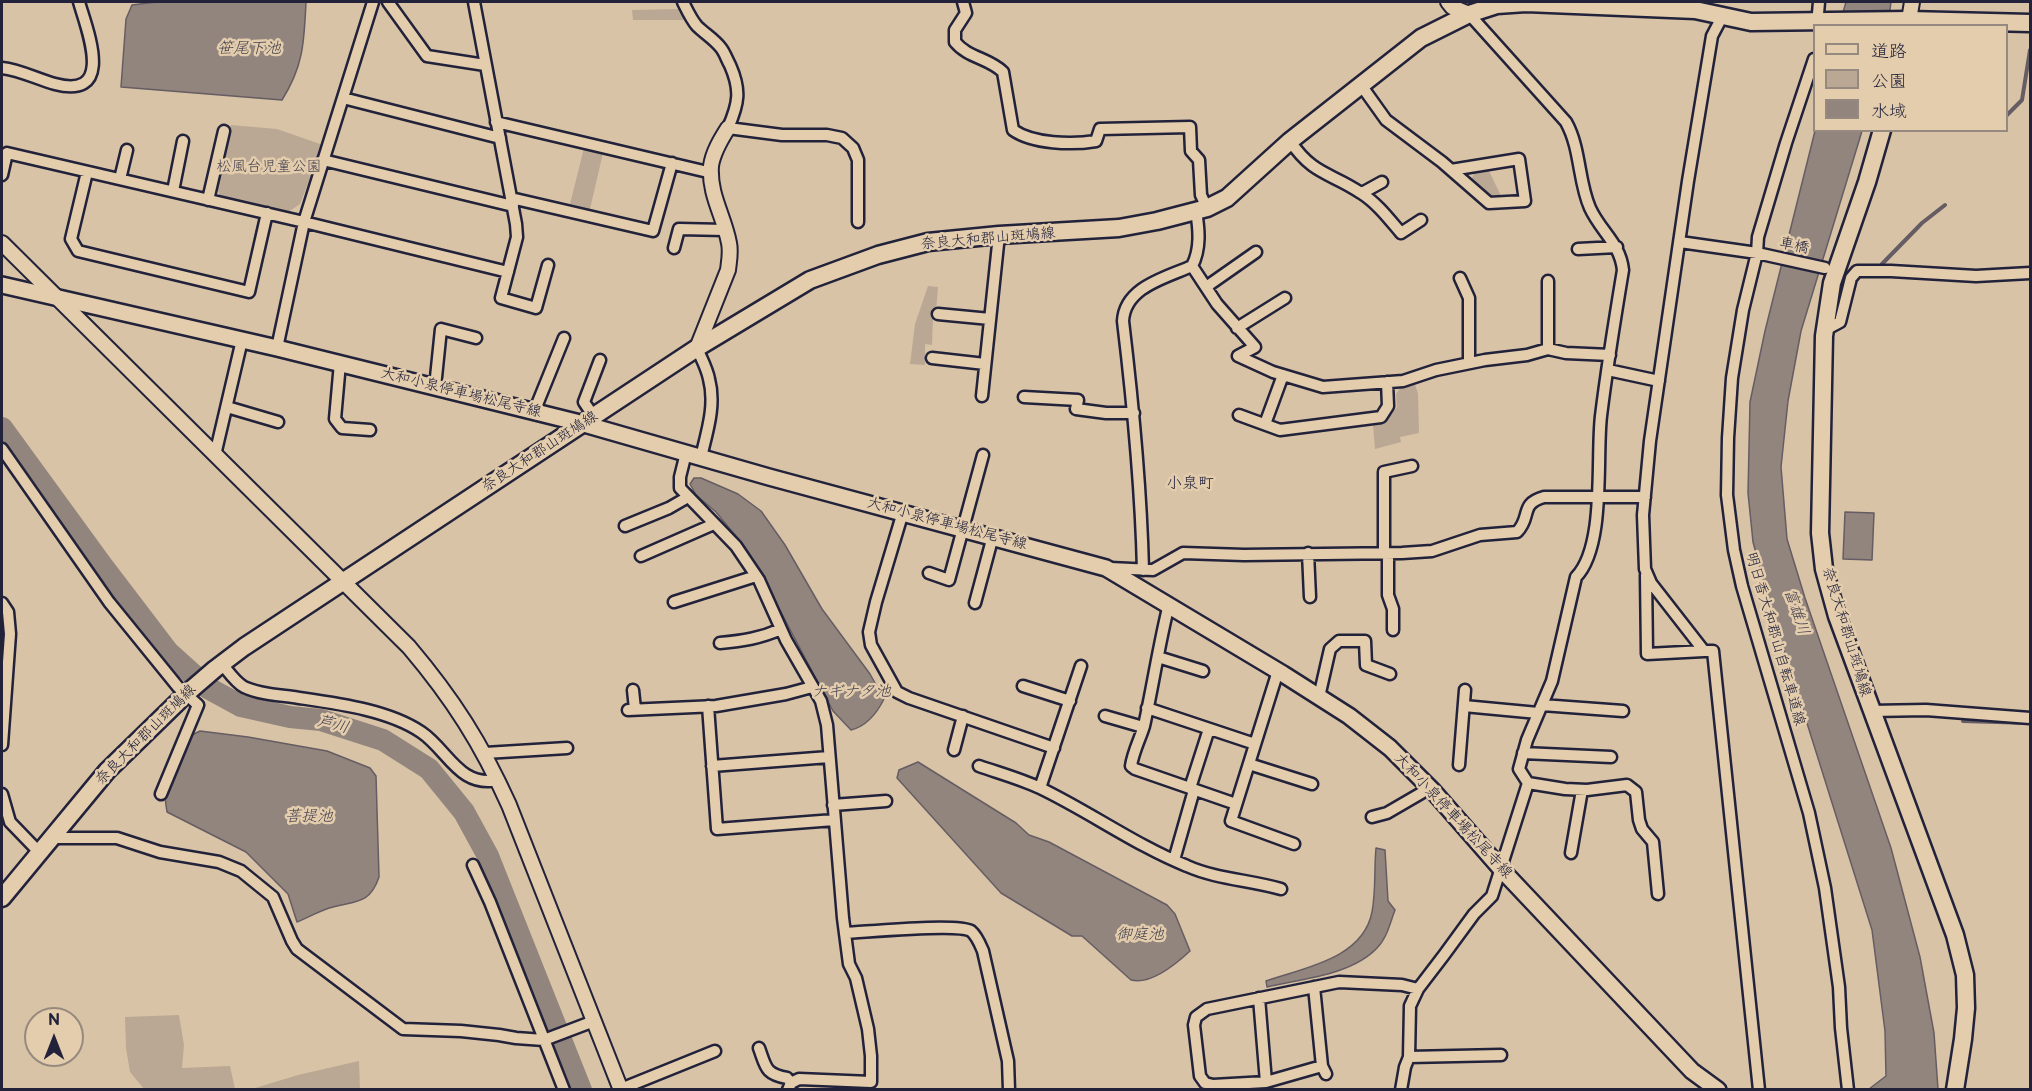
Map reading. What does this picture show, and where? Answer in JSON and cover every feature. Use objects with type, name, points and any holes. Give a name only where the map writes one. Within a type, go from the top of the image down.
[{"type":"main road","name":"奈良大和郡山斑鳩線","points":[[2,898],[107,771],[218,667],[697,348],[810,280],[878,255],[928,242],[1119,228],[1201,209],[1227,198],[1290,141],[1421,38],[1469,14],[1497,5],[1526,3],[1695,10],[1751,22],[2031,23]]},
{"type":"main road","name":"奈良大和郡山斑鳩線","points":[[1881,132],[1867,182],[1832,283],[1825,330],[1820,533],[1824,569],[1837,616],[1870,711],[1955,935],[1965,975],[1964,1039],[1955,1089]]},
{"type":"main road","name":"大和小泉停車場松尾寺線","points":[[2,285],[278,348],[534,412],[589,421],[701,458],[1106,568],[1278,671],[1349,716],[1390,748],[1430,788],[1502,870],[1692,1071],[1718,1089]]},
{"type":"street","points":[[2,68],[57,85],[75,86],[88,80],[94,68],[94,56],[79,2]]},
{"type":"street","points":[[278,348],[304,222],[373,2]]},
{"type":"street","points":[[388,2],[427,56],[485,65]]},
{"type":"street","points":[[474,2],[517,237],[501,298],[536,308],[548,265]]},
{"type":"street","points":[[683,2],[698,27],[710,36],[722,50],[735,77],[738,97],[737,109],[718,144],[711,164],[715,199],[729,242],[728,270],[697,348],[712,391],[711,411],[701,458]]},
{"type":"street","points":[[963,2],[966,13],[955,30],[955,42],[962,51],[997,66],[1003,72],[1013,130],[1024,137],[1078,144],[1095,141],[1100,129],[1190,127],[1191,152],[1199,160],[1201,195],[1195,261],[1192,266],[1135,293],[1128,301],[1123,321],[1134,413],[1143,570]]},
{"type":"street","points":[[1450,2],[1452,7],[1469,14],[1566,123],[1576,147],[1585,196],[1590,209],[1622,257],[1623,270],[1610,355],[1613,371],[1601,418],[1595,526],[1591,546],[1583,569],[1576,577],[1552,681],[1523,753],[1519,769],[1528,783],[1581,790],[1627,785],[1636,792],[1642,829],[1653,842],[1658,894]]},
{"type":"street","points":[[1819,2],[1820,22]]},
{"type":"street","points":[[1907,22],[1912,2]]},
{"type":"street","points":[[1722,17],[1712,36],[1650,441],[1645,497],[1647,654],[1713,651],[1760,1089]]},
{"type":"street","name":"明日香大和郡山自転車道線","points":[[1813,65],[1758,237],[1757,254],[1743,310],[1732,378],[1727,495],[1742,586],[1809,813],[1825,888],[1839,987],[1848,1089]]},
{"type":"street","points":[[1361,85],[1386,120],[1451,170],[1489,203],[1525,201],[1520,159],[1451,170]]},
{"type":"street","points":[[343,98],[500,138]]},
{"type":"street","points":[[496,122],[712,173]]},
{"type":"street","points":[[728,128],[782,135],[827,135],[842,138],[852,148],[858,160],[858,222]]},
{"type":"street","points":[[208,200],[224,131]]},
{"type":"street","points":[[173,191],[183,141]]},
{"type":"street","points":[[1290,141],[1302,158],[1312,167],[1362,194],[1401,233],[1422,220]]},
{"type":"street","points":[[120,179],[127,150]]},
{"type":"street","points":[[2,176],[8,153],[508,272]]},
{"type":"street","points":[[323,160],[653,231],[672,164]]},
{"type":"street","points":[[87,172],[71,239],[78,251],[196,280],[249,292],[267,213]]},
{"type":"street","points":[[1362,194],[1382,182]]},
{"type":"street","points":[[674,248],[679,229],[725,230]]},
{"type":"street","points":[[982,396],[999,235]]},
{"type":"street","name":"車橋","points":[[1680,242],[1825,268]]},
{"type":"street","points":[[2,243],[409,647],[438,681],[467,722],[498,780],[621,1089],[715,1050]]},
{"type":"street","points":[[1578,249],[1617,247]]},
{"type":"street","points":[[1206,286],[1256,252]]},
{"type":"street","points":[[1192,266],[1237,328],[1255,347],[1238,356],[1282,375],[1323,387],[1403,381],[1436,370],[1469,363],[1527,356],[1548,349],[1566,353],[1610,355]]},
{"type":"street","points":[[1825,330],[1840,322],[1851,278],[1857,271],[1976,276],[2031,273]]},
{"type":"street","points":[[1460,278],[1469,298],[1469,363]]},
{"type":"street","points":[[1548,281],[1548,349]]},
{"type":"street","points":[[1237,328],[1285,298]]},
{"type":"street","points":[[938,314],[990,319]]},
{"type":"street","points":[[435,387],[441,329],[476,338]]},
{"type":"street","points":[[534,412],[564,338]]},
{"type":"street","points":[[215,455],[242,340]]},
{"type":"street","points":[[932,358],[985,364]]},
{"type":"street","points":[[589,421],[584,402],[600,360]]},
{"type":"street","points":[[339,363],[335,419],[342,428],[370,430]]},
{"type":"street","points":[[1613,371],[1659,381]]},
{"type":"street","points":[[1265,424],[1282,375]]},
{"type":"street","points":[[1239,415],[1280,430],[1381,417],[1388,406],[1387,382]]},
{"type":"street","points":[[1024,397],[1078,400],[1076,408],[1106,413],[1134,413]]},
{"type":"street","points":[[226,408],[278,422]]},
{"type":"street","points":[[2,449],[109,602],[198,705],[161,794]]},
{"type":"street","points":[[686,453],[679,483],[680,488],[736,546],[756,576],[781,629],[821,701],[825,717],[849,964],[856,978],[868,1029],[871,1082],[799,1079],[790,1086],[787,1078],[775,1076],[768,1071],[759,1048]]},
{"type":"street","points":[[929,573],[950,580],[983,455]]},
{"type":"street","points":[[1393,630],[1394,609],[1388,595],[1384,472],[1412,466]]},
{"type":"street","points":[[625,526],[669,508],[688,497]]},
{"type":"street","points":[[1106,568],[1143,570],[1159,568],[1183,553],[1386,554],[1432,551],[1480,535],[1517,532],[1522,526],[1528,505],[1533,500],[1544,497],[1645,497]]},
{"type":"street","points":[[903,512],[869,632],[871,645],[897,692],[1054,748]]},
{"type":"street","points":[[641,556],[714,524]]},
{"type":"street","points":[[975,603],[993,536]]},
{"type":"street","points":[[1308,553],[1310,597]]},
{"type":"street","points":[[1646,569],[1651,583],[1704,651]]},
{"type":"street","points":[[674,602],[756,576]]},
{"type":"street","points":[[2,603],[8,612],[2,745]]},
{"type":"street","points":[[1169,604],[1143,727],[1131,765],[1135,769],[1236,804]]},
{"type":"street","points":[[720,643],[745,641],[781,629]]},
{"type":"street","points":[[1319,697],[1330,649],[1338,641],[1365,642],[1366,665],[1390,674]]},
{"type":"street","points":[[1158,657],[1203,671]]},
{"type":"street","points":[[1040,788],[1081,666]]},
{"type":"street","points":[[218,667],[243,686],[259,692],[351,707],[406,723],[429,738],[466,775],[477,781],[498,780]]},
{"type":"street","points":[[1278,671],[1231,821],[1294,844]]},
{"type":"street","points":[[1023,686],[1070,701]]},
{"type":"street","points":[[633,690],[631,709],[708,706],[752,701],[812,687]]},
{"type":"street","points":[[1459,765],[1465,690]]},
{"type":"street","points":[[708,706],[717,829],[834,820]]},
{"type":"street","points":[[1464,706],[1623,711]]},
{"type":"street","points":[[1147,708],[1255,744]]},
{"type":"street","points":[[1870,711],[1926,710],[2031,718]]},
{"type":"street","points":[[954,750],[963,716]]},
{"type":"street","points":[[1105,716],[1143,727]]},
{"type":"street","points":[[1174,860],[1209,729]]},
{"type":"street","points":[[484,753],[567,748]]},
{"type":"street","points":[[1523,753],[1611,757]]},
{"type":"street","points":[[712,765],[829,757]]},
{"type":"street","points":[[1249,764],[1312,784]]},
{"type":"street","points":[[980,766],[1040,788],[1126,837],[1174,860],[1208,873],[1281,889]]},
{"type":"street","points":[[1401,1089],[1409,1057],[1410,1006],[1418,989],[1474,914],[1492,896],[1528,783]]},
{"type":"street","points":[[1372,817],[1387,813],[1430,788]]},
{"type":"street","points":[[1571,853],[1581,790]]},
{"type":"street","points":[[2,794],[10,822],[39,852]]},
{"type":"street","points":[[833,805],[886,801]]},
{"type":"street","points":[[51,838],[117,838],[160,852],[219,862],[241,871],[273,897],[297,948],[403,1029],[461,1031],[544,1040],[594,1021]]},
{"type":"street","points":[[473,865],[490,902],[564,1089]]},
{"type":"street","points":[[845,933],[937,927],[956,927],[970,931],[977,938],[983,951],[1008,1061],[1009,1089]]},
{"type":"street","points":[[1314,987],[1324,1070],[1266,1082],[1213,1085],[1205,1083],[1200,1076],[1194,1025],[1196,1017],[1207,1009],[1259,998],[1314,987],[1339,982],[1402,985],[1418,989]]},
{"type":"street","points":[[1259,998],[1266,1082]]},
{"type":"street","points":[[1409,1057],[1501,1055]]},
{"type":"green space","points":[[679,9],[685,20],[633,20],[632,10]]},
{"type":"green space","name":"松風台児童公園","points":[[231,125],[277,129],[323,145],[300,204],[288,212],[220,195],[217,189]]},
{"type":"green space","points":[[584,148],[603,153],[590,209],[570,204]]},
{"type":"green space","points":[[1488,169],[1502,198],[1488,195],[1471,180],[1475,172]]},
{"type":"green space","points":[[928,286],[938,287],[936,311],[931,311],[932,345],[925,344],[925,365],[910,364],[915,324]]},
{"type":"green space","points":[[1415,384],[1418,394],[1419,433],[1400,437],[1401,442],[1375,449],[1373,424],[1385,422],[1397,407],[1396,394],[1401,387]]},
{"type":"green space","points":[[179,1015],[184,1045],[182,1068],[230,1066],[235,1089],[144,1089],[130,1072],[126,1048],[125,1017]]},
{"type":"green space","points":[[359,1061],[360,1089],[252,1089],[298,1075]]},
{"type":"water","name":"笹尾下池","points":[[156,2],[306,2],[302,52],[295,75],[282,100],[121,87],[126,19],[132,5]]},
{"type":"water","points":[[1846,2],[1891,2],[1888,24],[1840,24]]},
{"type":"water","name":"富雄川","points":[[1815,132],[1862,132],[1801,331],[1788,401],[1781,467],[1787,539],[1891,848],[1920,957],[1934,1033],[1938,1089],[1869,1089],[1886,1076],[1885,1031],[1872,930],[1773,615],[1753,542],[1748,493],[1750,402],[1765,331]]},
{"type":"water","name":"ナギナタ池","points":[[694,478],[701,478],[738,494],[761,511],[785,545],[822,609],[870,674],[884,699],[867,722],[851,730],[833,711],[744,546],[716,512],[696,495],[690,484]]},
{"type":"water","points":[[1845,512],[1874,513],[1872,560],[1843,559]]},
{"type":"water","name":"菩提池","points":[[200,731],[327,751],[370,768],[376,776],[379,877],[367,897],[328,908],[297,922],[288,894],[246,852],[167,812],[165,798],[192,735]]},
{"type":"water","name":"御庭池","points":[[918,762],[1016,823],[1029,835],[1049,842],[1167,905],[1175,914],[1190,951],[1154,976],[1138,981],[1131,980],[1082,936],[1072,936],[1001,893],[897,778],[899,770]]},
{"type":"water","points":[[1376,848],[1385,850],[1388,901],[1395,910],[1388,930],[1377,948],[1366,957],[1340,970],[1267,987],[1266,981],[1330,959],[1357,941],[1366,928],[1372,912]]},
{"type":"waterway","points":[[2008,114],[2022,100],[2030,50]]},
{"type":"waterway","points":[[1882,264],[1922,223],[1945,205]]},
{"type":"waterway","name":"芦川","points":[[2,428],[168,652],[208,688],[241,706],[290,717],[321,720],[383,740],[429,769],[464,812],[488,856],[581,1090]]},
{"type":"waterway","points":[[1963,721],[2030,723]]},
{"type":"district","name":"小泉町","points":[[1190,484]]}]
